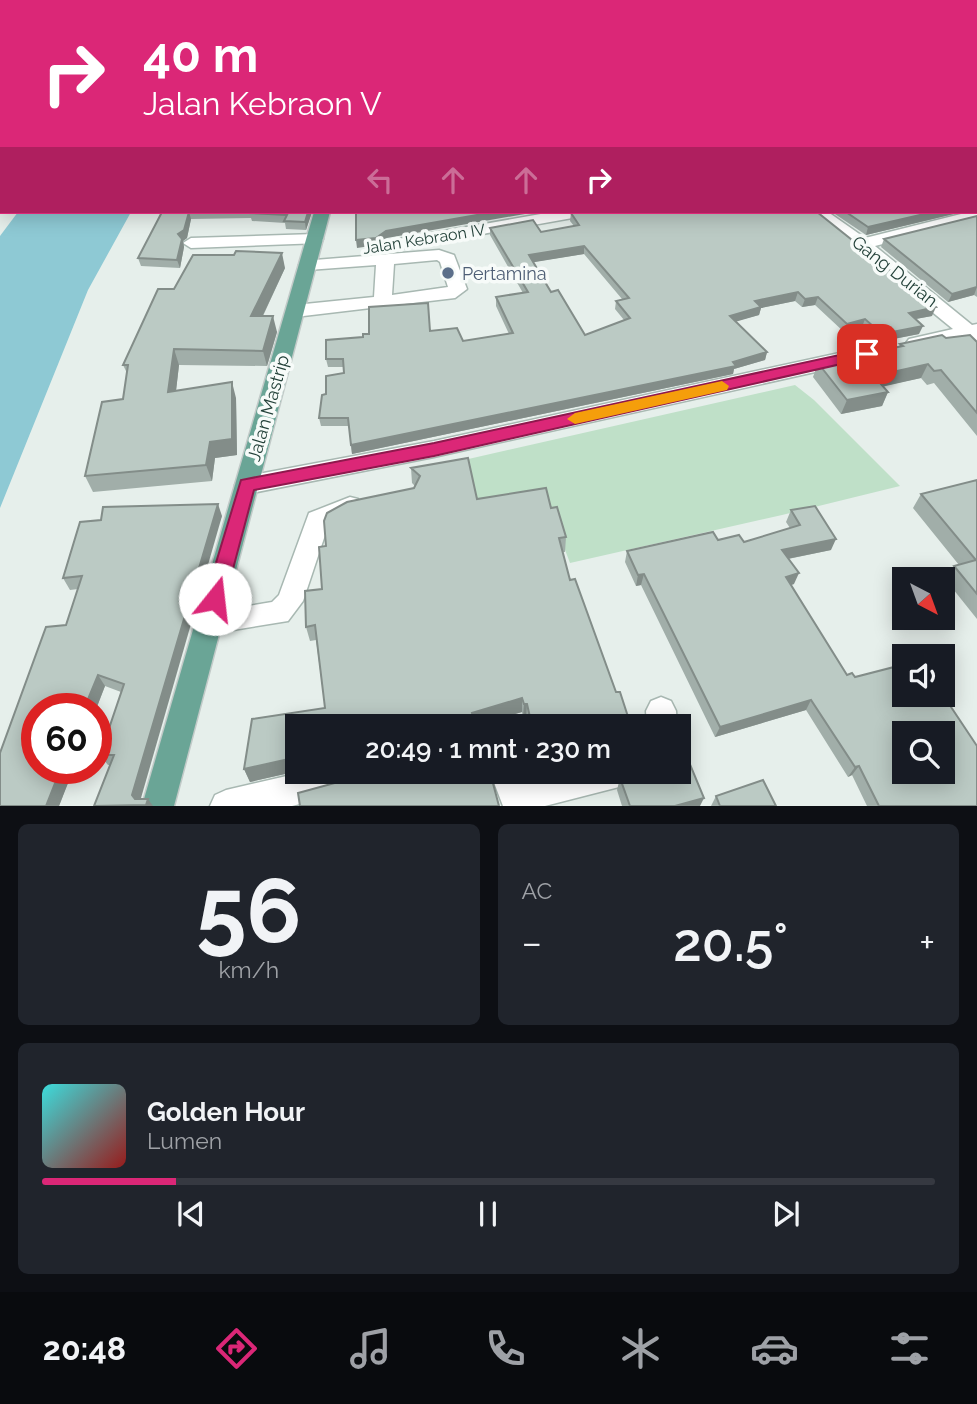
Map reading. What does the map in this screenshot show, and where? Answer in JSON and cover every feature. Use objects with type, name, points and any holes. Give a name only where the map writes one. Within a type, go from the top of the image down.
[{"type":"main road","name":"Jalan Mastrip","points":[[158,806],[322,214]]},
{"type":"street","name":"Jalan Kebraon IV","points":[[312,252],[412,243],[567,214]]},
{"type":"street","name":"Gang Durian","points":[[821,214],[975,333]]},
{"type":"street","points":[[863,244],[977,215]]},
{"type":"street","points":[[191,243],[385,260],[444,257],[448,259],[458,289],[449,294],[295,311]]},
{"type":"street","points":[[383,302],[385,260]]},
{"type":"street","points":[[902,346],[975,333]]},
{"type":"street","points":[[247,485],[434,449],[863,355]]},
{"type":"street","points":[[209,622],[279,612],[290,601],[318,520],[343,508],[368,502]]},
{"type":"street","points":[[226,806],[317,784]]},
{"type":"street","points":[[513,791],[552,784]]},
{"type":"green space","points":[[795,385],[814,400],[900,486],[570,563],[546,500],[479,508],[464,460]]},
{"type":"water","points":[[16,214],[130,214],[88,290],[0,508],[0,236]]},
{"type":"building","points":[[161,214],[188,214],[184,230],[178,234],[182,239],[177,260],[138,258]]},
{"type":"building","points":[[268,214],[307,214],[305,222],[284,221],[287,215]]},
{"type":"building","points":[[356,214],[483,214],[386,231],[376,238],[356,240]]},
{"type":"building","points":[[572,214],[820,214],[936,307],[909,313],[923,326],[882,334],[865,319],[847,324],[818,297],[805,299],[798,292],[755,301],[761,307],[730,316],[767,352],[733,362],[736,366],[351,445],[348,418],[319,418],[322,395],[326,394],[326,376],[344,373],[343,359],[326,359],[326,340],[363,337],[363,334],[369,334],[369,307],[428,303],[430,331],[457,328],[463,341],[513,333],[496,297],[528,292],[490,228],[533,220],[541,232],[579,225]],"holes":[[[584,246],[629,298],[616,301],[630,318],[585,335],[558,290],[551,292],[529,255]]]},
{"type":"building","points":[[849,214],[924,214],[868,227]]},
{"type":"building","points":[[977,216],[977,287],[952,294],[884,239]]},
{"type":"building","points":[[236,251],[282,253],[251,316],[273,316],[263,351],[174,349],[168,392],[232,382],[232,439],[210,442],[206,465],[85,476],[102,402],[123,399],[128,365],[123,365],[158,289],[174,289],[193,255],[234,255]]},
{"type":"building","points":[[942,335],[946,338],[970,335],[977,342],[977,413],[941,370],[934,371],[928,364],[874,376],[888,392],[847,400],[818,363],[903,346],[900,344]]},
{"type":"building","points":[[468,458],[477,499],[546,488],[551,508],[557,507],[566,537],[559,538],[570,580],[575,579],[616,692],[620,692],[627,714],[529,714],[522,698],[472,714],[285,714],[325,708],[315,625],[306,627],[305,591],[322,589],[319,547],[326,546],[324,521],[327,513],[347,502],[414,488],[420,476],[411,468]]},
{"type":"building","points":[[977,480],[977,594],[954,566],[976,560],[921,494]]},
{"type":"building","points":[[218,504],[132,795],[135,799],[148,799],[146,805],[94,806],[103,784],[112,784],[112,720],[124,684],[98,675],[91,693],[22,693],[46,627],[66,625],[82,576],[63,578],[80,522],[101,520],[103,507]]},
{"type":"building","points":[[815,506],[836,539],[782,550],[799,573],[786,577],[847,675],[852,673],[855,677],[892,668],[892,707],[951,707],[977,746],[977,806],[879,806],[859,766],[855,767],[811,700],[720,727],[644,574],[638,575],[627,551],[713,532],[718,540],[739,535],[744,542],[800,525],[791,510]]},
{"type":"building","points":[[21,695],[21,784],[55,784],[46,806],[0,806],[0,753]]},
{"type":"building","points":[[285,714],[285,760],[244,769],[252,719]]},
{"type":"building","points":[[691,767],[704,798],[675,806],[630,806],[622,784],[691,784]]},
{"type":"building","points":[[763,780],[776,806],[720,806],[716,796]]},
{"type":"building","points":[[331,784],[493,784],[499,806],[300,806],[298,793]]},
{"type":"slow traffic","points":[[575,419],[722,386]]},
{"type":"place","name":"Pertamina","points":[[448,273]]},
{"type":"route","points":[[215,599],[247,485],[434,449],[867,354]]}]
